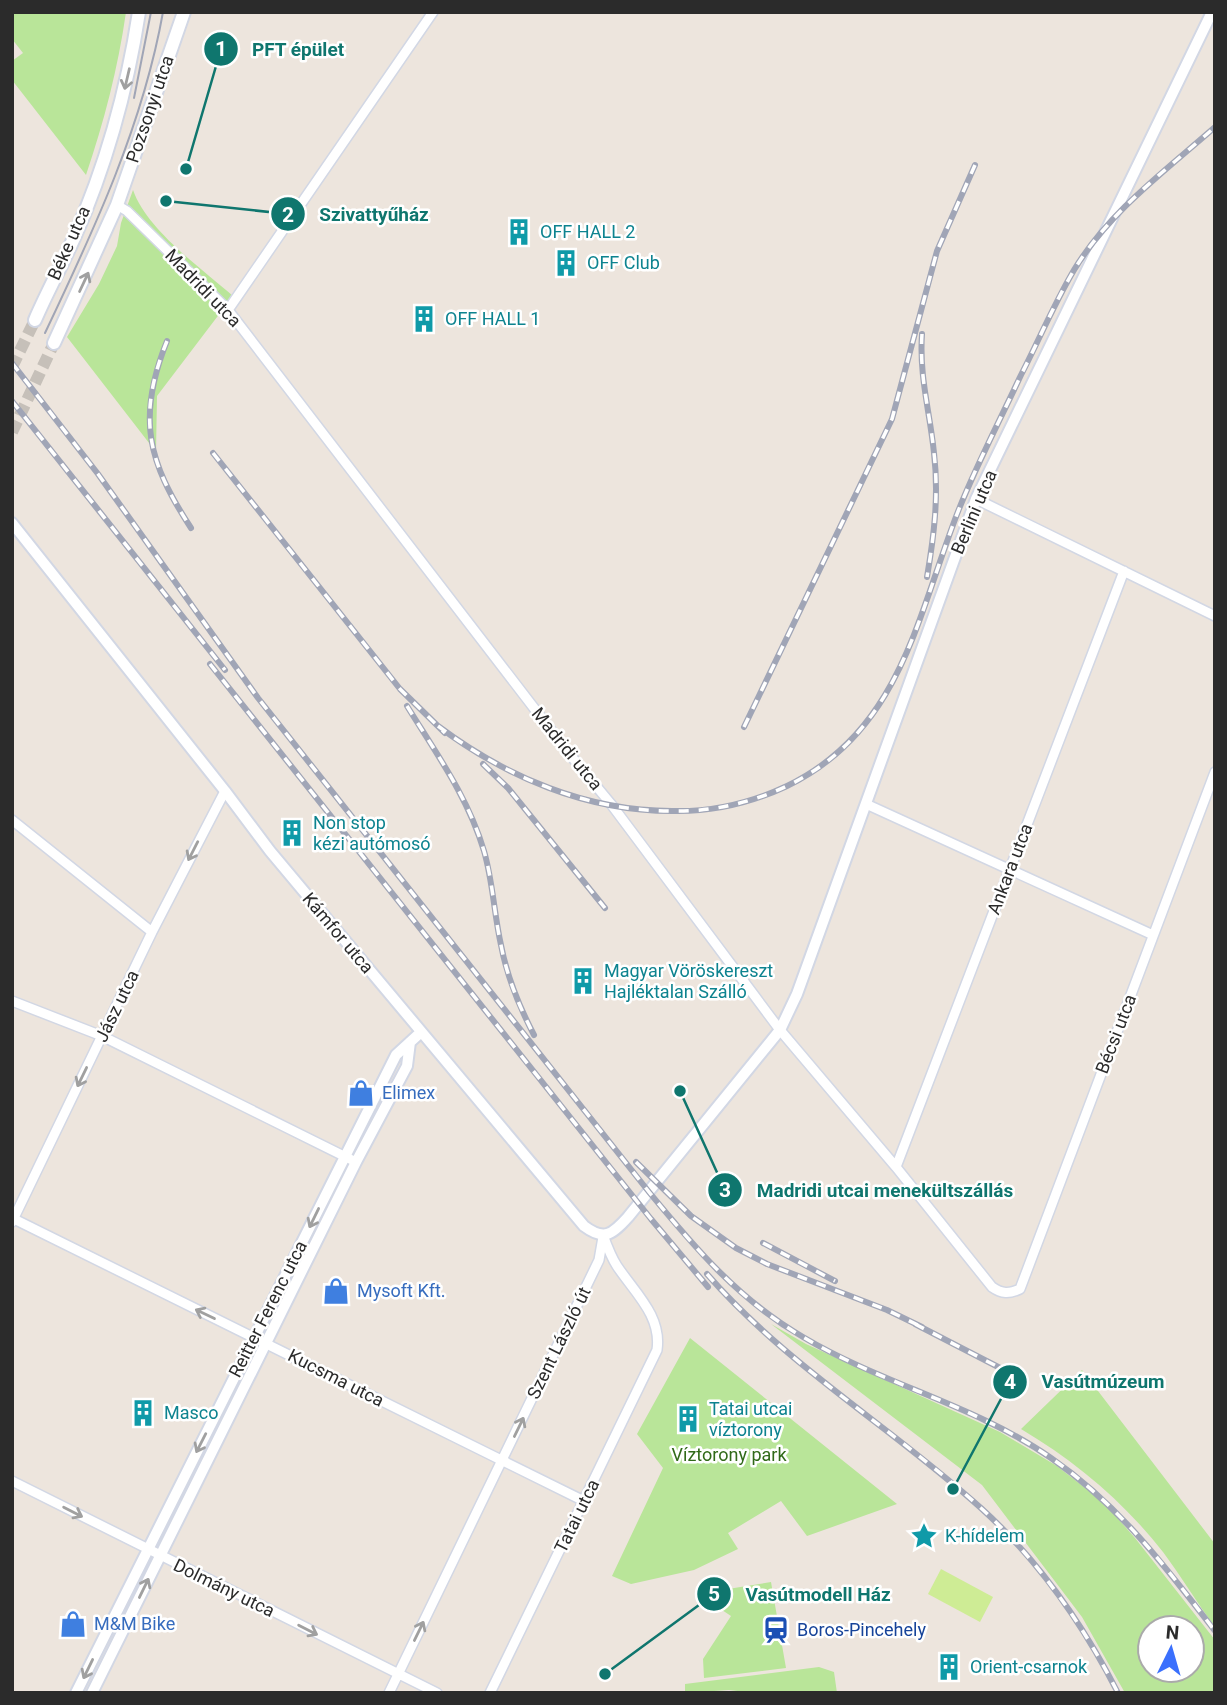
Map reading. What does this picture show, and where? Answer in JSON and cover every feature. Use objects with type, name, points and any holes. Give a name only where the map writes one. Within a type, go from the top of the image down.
[{"type":"main road","name":"Pozsonyi utca","points":[[102,166],[125,86],[139,12]]},
{"type":"main road","name":"Pozsonyi utca","points":[[117,205],[184,12]]},
{"type":"main road","name":"Béke utca","points":[[35,320],[74,236],[102,166]]},
{"type":"main road","name":"Béke utca","points":[[54,343],[117,205]]},
{"type":"street","points":[[228,310],[433,12]]},
{"type":"street","name":"Berlini utca","points":[[780,1030],[797,994],[976,499],[1212,12]]},
{"type":"street","name":"Madridi utca","points":[[117,205],[127,211],[228,310],[566,751],[611,804],[780,1030],[896,1167],[992,1287],[1000,1293],[1012,1293]]},
{"type":"street","points":[[976,499],[1215,616]]},
{"type":"street","name":"Kámfor utca","points":[[12,523],[225,790],[270,851],[421,1033],[584,1226],[593,1233],[603,1235]]},
{"type":"street","name":"Ankara utca","points":[[896,1167],[1124,571]]},
{"type":"street","name":"Bécsi utca","points":[[1012,1293],[1020,1289],[1215,772]]},
{"type":"street","name":"Jász utca","points":[[13,1220],[152,932],[225,790]]},
{"type":"street","points":[[866,804],[1153,935]]},
{"type":"street","points":[[12,820],[152,932]]},
{"type":"street","points":[[12,1002],[102,1036],[356,1163]]},
{"type":"street","points":[[603,1235],[616,1229],[628,1217],[780,1030]]},
{"type":"street","name":"Reitter Ferenc utca","points":[[76,1693],[396,1055],[421,1033]]},
{"type":"street","name":"Reitter Ferenc utca","points":[[92,1693],[407,1066],[410,1042]]},
{"type":"street","name":"Kucsma utca","points":[[13,1220],[584,1501]]},
{"type":"street","name":"Tatai utca","points":[[490,1693],[654,1360],[659,1339],[656,1320],[615,1263],[603,1235]]},
{"type":"street","name":"Szent László út","points":[[389,1693],[599,1260],[603,1235]]},
{"type":"street","name":"Dolmány utca","points":[[12,1481],[437,1693]]},
{"type":"green space","points":[[12,12],[126,12],[110,95],[86,175],[12,80],[12,61],[23,53],[12,39]]},
{"type":"green space","points":[[133,190],[140,205],[162,234],[233,296],[157,396],[156,452],[67,337],[99,284],[117,246],[121,223]]},
{"type":"green space","points":[[771,1324],[806,1344],[1000,1432],[1057,1466],[1089,1491],[1135,1538],[1195,1614],[1136,1614],[1136,1684],[1206,1684],[1206,1629],[1215,1640],[1215,1693],[1125,1693],[1082,1617],[982,1485]]},
{"type":"green space","name":"Víztorony park","points":[[690,1338],[897,1504],[807,1536],[781,1501],[728,1533],[738,1549],[694,1570],[631,1584],[612,1576],[663,1468],[637,1434]]},
{"type":"green space","points":[[1082,1370],[1215,1544],[1215,1627],[1163,1552],[1132,1516],[1079,1469],[1021,1429]]},
{"type":"green space","points":[[941,1569],[993,1597],[980,1622],[928,1594]]},
{"type":"green space","points":[[771,1582],[786,1668],[704,1678],[703,1659],[731,1616],[707,1600],[728,1589]]},
{"type":"green space","points":[[819,1667],[834,1672],[837,1693],[754,1693],[729,1690],[685,1693],[685,1684]]},
{"type":"tunnel","points":[[12,367],[35,320]]},
{"type":"tunnel","points":[[12,432],[54,343]]},
{"type":"tram line","points":[[134,98],[151,12]]},
{"type":"tram line","points":[[45,333],[99,216],[130,136],[154,54],[163,12]]},
{"type":"railway","points":[[438,726],[491,761],[548,788],[578,798],[640,809],[701,810],[745,802],[787,786],[825,763],[856,735],[880,702],[900,667],[966,492],[1074,270],[1088,249],[1121,211],[1215,127]]},
{"type":"railway","points":[[744,727],[892,419],[937,251],[975,165]]},
{"type":"railway","points":[[922,334],[922,365],[936,485],[934,531],[927,577]]},
{"type":"railway","points":[[167,341],[157,368],[152,393],[151,439],[165,482],[191,528]]},
{"type":"railway","points":[[12,363],[98,474],[258,698],[649,1192],[719,1272],[758,1307],[833,1354],[991,1423],[1051,1458],[1099,1496],[1140,1538],[1215,1631]]},
{"type":"railway","points":[[12,401],[225,670]]},
{"type":"railway","points":[[213,453],[400,689],[445,733]]},
{"type":"railway","points":[[210,664],[708,1287]]},
{"type":"railway","points":[[407,706],[450,776],[477,831],[487,863],[507,968],[534,1035]]},
{"type":"railway","points":[[483,764],[508,788],[605,908]]},
{"type":"railway","points":[[636,1162],[691,1216],[736,1248],[767,1264],[887,1310],[922,1327]]},
{"type":"railway","points":[[763,1243],[835,1281]]},
{"type":"railway","points":[[707,1274],[771,1338],[948,1479],[1003,1529],[1041,1572],[1075,1619],[1118,1693]]},
{"type":"railway","points":[[915,1324],[1006,1371]]},
{"type":"place","name":"PFT épület","points":[[186,169]]},
{"type":"place","name":"Szivattyűház","points":[[166,201]]},
{"type":"place","name":"OFF HALL 2","points":[[519,232]]},
{"type":"place","name":"OFF Club","points":[[566,263]]},
{"type":"place","name":"OFF HALL 1","points":[[424,319]]},
{"type":"place","name":"Non stop kézi autómosó","points":[[292,833]]},
{"type":"place","name":"Magyar Vöröskereszt Hajléktalan Szálló","points":[[583,981]]},
{"type":"place","name":"Madridi utcai menekültszállás","points":[[680,1091]]},
{"type":"place","name":"Elimex","points":[[361,1093]]},
{"type":"place","name":"Mysoft Kft.","points":[[336,1291]]},
{"type":"place","name":"Masco","points":[[143,1413]]},
{"type":"place","name":"Tatai utcai víztorony","points":[[688,1419]]},
{"type":"place","name":"Vasútmúzeum","points":[[953,1489]]},
{"type":"place","name":"K-hídelem","points":[[924,1536]]},
{"type":"place","name":"M&M Bike","points":[[73,1624]]},
{"type":"place","name":"Boros-Pincehely","points":[[776,1630]]},
{"type":"place","name":"Orient-csarnok","points":[[949,1667]]},
{"type":"place","name":"Vasútmodell Ház","points":[[605,1674]]}]
